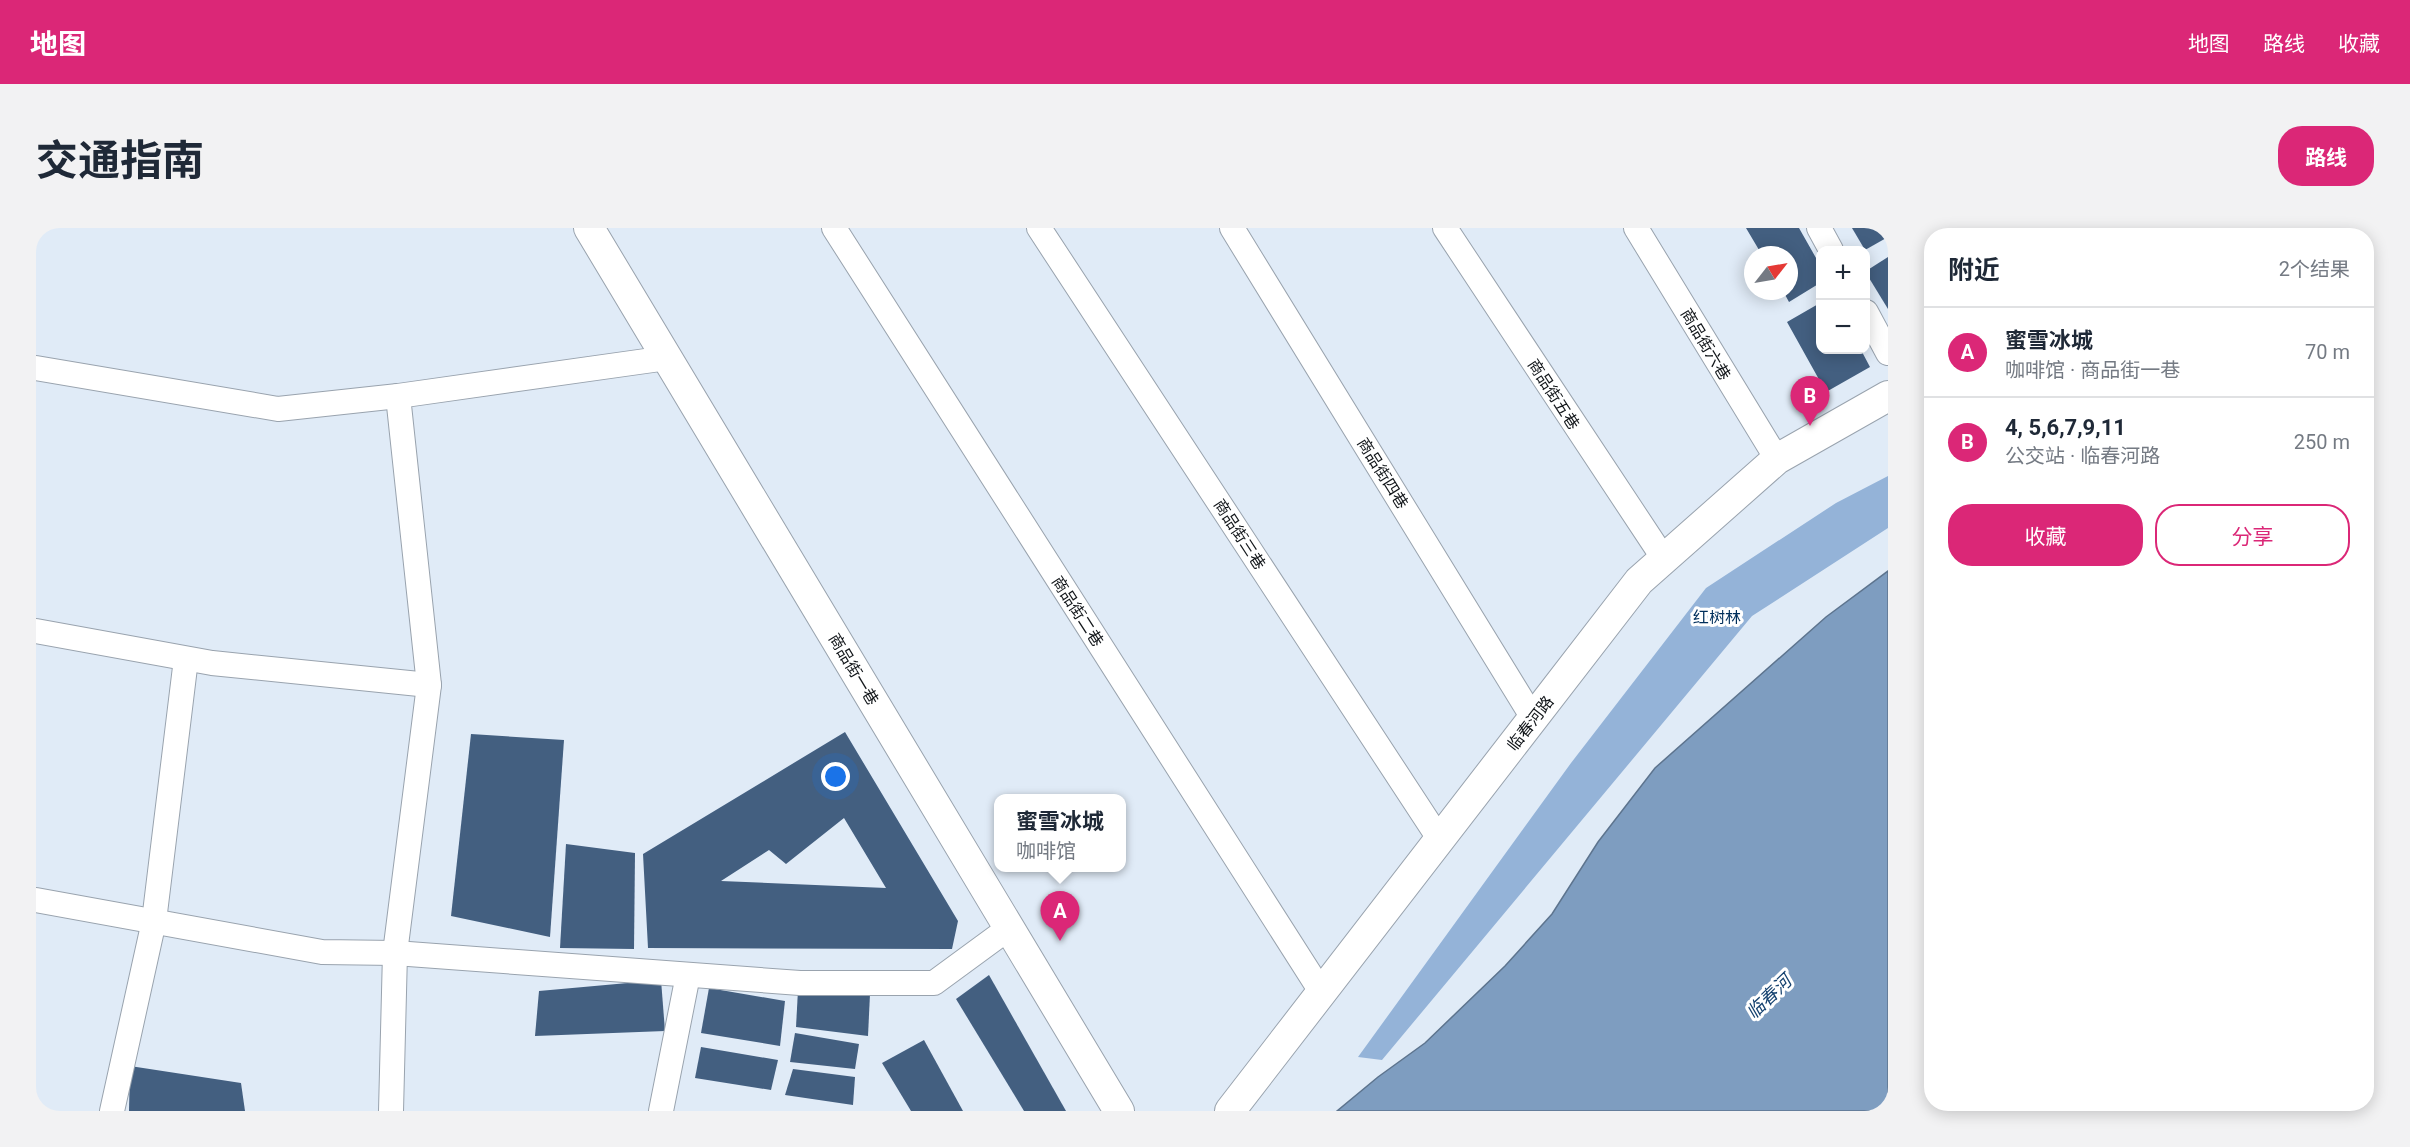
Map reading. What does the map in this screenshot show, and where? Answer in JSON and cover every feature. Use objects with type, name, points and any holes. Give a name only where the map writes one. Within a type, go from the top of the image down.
[{"type":"street","name":"商品街一巷","points":[[589,228],[1119,1111]]},
{"type":"street","name":"商品街二巷","points":[[834,228],[1322,993]]},
{"type":"street","name":"商品街三巷","points":[[1040,228],[1440,840]]},
{"type":"street","name":"商品街四巷","points":[[1232,228],[1533,718]]},
{"type":"street","name":"商品街五巷","points":[[1445,228],[1664,559]]},
{"type":"street","name":"商品街六巷","points":[[1636,228],[1777,459]]},
{"type":"street","points":[[1819,228],[1830,246]]},
{"type":"street","points":[[1870,319],[1888,353]]},
{"type":"street","points":[[36,368],[278,409],[398,396],[667,358]]},
{"type":"street","points":[[391,1111],[395,953],[429,685],[398,396]]},
{"type":"street","name":"临春河路","points":[[1230,1111],[1639,581],[1777,459],[1888,396]]},
{"type":"street","points":[[36,631],[212,663],[429,685]]},
{"type":"street","points":[[112,1111],[154,921],[186,659]]},
{"type":"street","points":[[36,900],[321,952],[395,953],[800,983],[934,983],[1009,928]]},
{"type":"street","points":[[661,1111],[688,975]]},
{"type":"green space","name":"红树林","points":[[1888,476],[1888,528],[1752,616],[1382,1060],[1358,1057],[1571,763],[1706,588],[1836,503]]},
{"type":"water","name":"临春河","points":[[1888,571],[1888,1111],[1337,1111],[1378,1077],[1425,1043],[1505,966],[1552,914],[1598,842],[1655,768],[1826,617]]},
{"type":"building","points":[[1746,228],[1799,228],[1816,258],[1816,285],[1798,296],[1798,246],[1757,246]]},
{"type":"building","points":[[1852,228],[1888,228],[1888,237],[1870,247],[1863,246]]},
{"type":"building","points":[[1888,257],[1888,309],[1870,280],[1870,268]]},
{"type":"building","points":[[1816,305],[1816,354],[1863,354],[1870,367],[1826,392],[1787,322]]},
{"type":"building","points":[[845,732],[958,921],[952,949],[648,948],[643,854]],"holes":[[[844,818],[886,888],[721,881],[769,850],[786,864]]]},
{"type":"building","points":[[471,734],[564,740],[550,937],[451,916]]},
{"type":"building","points":[[566,844],[635,853],[634,949],[560,948]]},
{"type":"building","points":[[989,975],[1066,1111],[1024,1111],[956,999]]},
{"type":"building","points":[[661,980],[665,1031],[535,1036],[539,991]]},
{"type":"building","points":[[709,988],[785,1001],[780,1046],[701,1033]]},
{"type":"building","points":[[798,990],[870,994],[868,1036],[796,1027]]},
{"type":"building","points":[[795,1033],[859,1044],[855,1069],[790,1062]]},
{"type":"building","points":[[924,1040],[963,1111],[911,1111],[882,1063]]},
{"type":"building","points":[[701,1047],[778,1060],[771,1090],[695,1078]]},
{"type":"building","points":[[130,1066],[241,1083],[245,1111],[129,1111]]},
{"type":"building","points":[[793,1069],[855,1077],[853,1105],[785,1095]]},
{"type":"place","name":"4, 5,6,7,9,11","points":[[1810,426]]},
{"type":"place","name":"蜜雪冰城","points":[[1060,941]]}]
